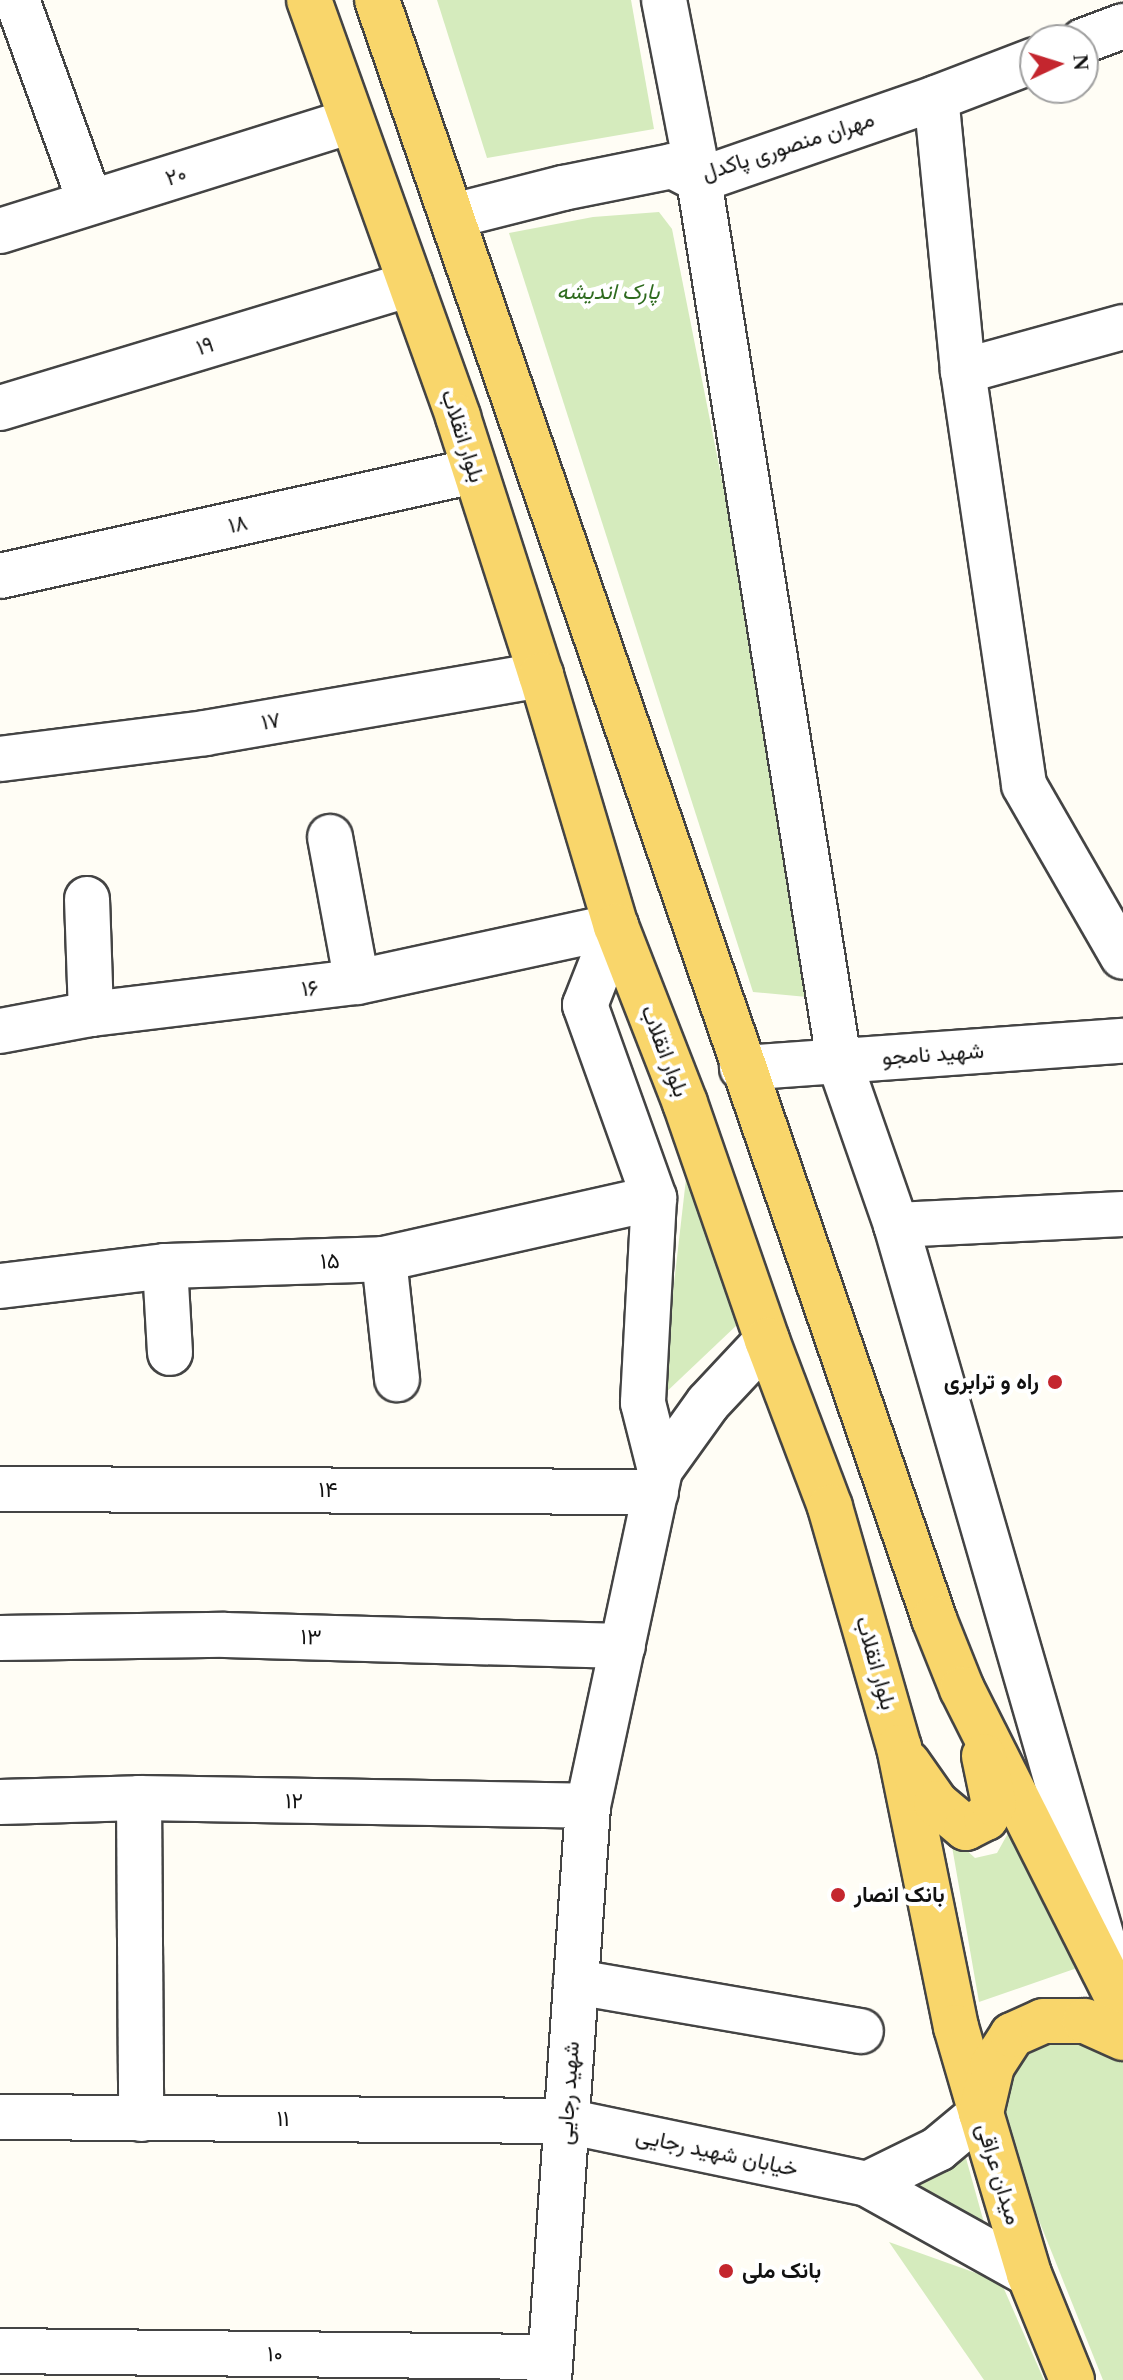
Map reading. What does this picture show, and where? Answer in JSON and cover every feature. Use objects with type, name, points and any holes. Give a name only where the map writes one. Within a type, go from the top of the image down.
[{"type":"main road","name":"بلوار انقلاب","points":[[309,0],[475,471],[541,675],[616,926],[685,1103],[767,1340],[830,1507],[899,1747],[956,2027],[981,2113]]},
{"type":"main road","points":[[377,0],[742,1068],[962,1689],[989,1770],[994,1804],[986,1818],[966,1828],[951,1817],[936,1803],[899,1747]]},
{"type":"main road","points":[[395,237],[453,216]]},
{"type":"main road","points":[[962,1689],[1122,2017]]},
{"type":"main road","name":"میدان عراقی","points":[[1072,2380],[1029,2274],[981,2113],[992,2066],[1012,2035],[1043,2021],[1122,2017]]},
{"type":"street","points":[[17,0],[90,202]]},
{"type":"street","points":[[664,0],[699,180],[839,1061],[896,1225],[1122,2017]]},
{"type":"street","points":[[1099,35],[1123,26]]},
{"type":"street","name":"مهران منصوری پاکدل","points":[[453,216],[563,188],[672,166],[699,180],[1019,66]]},
{"type":"street","points":[[936,98],[963,371],[1024,785],[1123,957]]},
{"type":"street","name":"۲۰","points":[[0,231],[351,121]]},
{"type":"street","name":"۱۹","points":[[0,408],[411,284]]},
{"type":"street","points":[[963,371],[1123,327]]},
{"type":"street","name":"۱۸","points":[[0,576],[475,471]]},
{"type":"street","name":"۱۷","points":[[0,759],[205,733],[541,675]]},
{"type":"street","points":[[330,837],[357,982]]},
{"type":"street","points":[[87,899],[91,1014]]},
{"type":"street","points":[[616,926],[585,1005],[654,1198],[643,1403],[658,1481]]},
{"type":"street","name":"۱۶","points":[[0,1031],[91,1014],[357,982],[616,926]]},
{"type":"street","name":"شهید نامجو","points":[[742,1068],[1123,1041]]},
{"type":"street","name":"۱۵","points":[[0,1286],[165,1266],[384,1259],[654,1198]]},
{"type":"street","points":[[896,1225],[1123,1214]]},
{"type":"street","points":[[384,1259],[397,1379]]},
{"type":"street","points":[[165,1266],[170,1353]]},
{"type":"street","points":[[658,1481],[708,1403],[767,1340]]},
{"type":"street","name":"۱۴","points":[[0,1489],[658,1481]]},
{"type":"street","name":"شهید رجایی","points":[[549,2368],[588,1806],[658,1481]]},
{"type":"street","name":"۱۳","points":[[0,1638],[225,1635],[623,1646]]},
{"type":"street","points":[[139,1798],[141,2119]]},
{"type":"street","name":"۱۲","points":[[0,1802],[139,1798],[588,1806]]},
{"type":"street","points":[[576,1982],[861,2031]]},
{"type":"street","points":[[867,2184],[938,2149],[981,2113]]},
{"type":"street","name":"۱۱","points":[[0,2117],[566,2121]]},
{"type":"street","name":"خیابان شهید رجایی","points":[[566,2121],[867,2184],[1029,2274]]},
{"type":"street","name":"۱۰","points":[[0,2351],[549,2368]]},
{"type":"green space","points":[[437,0],[631,0],[654,129],[487,158]]},
{"type":"green space","name":"پارک اندیشه","points":[[659,212],[672,229],[771,727],[807,997],[753,992],[509,233],[593,217]]},
{"type":"green space","points":[[686,1179],[738,1324],[661,1397]]},
{"type":"green space","points":[[1012,1826],[1080,1967],[979,2002],[950,1835],[975,1858],[997,1853]]},
{"type":"green space","points":[[1054,2039],[1088,2039],[1123,2062],[1123,2380],[1103,2380],[995,2111],[1005,2077],[1025,2057]]},
{"type":"green space","points":[[964,2151],[986,2230],[897,2184]]},
{"type":"green space","points":[[889,2242],[1001,2282],[1044,2380],[984,2380]]},
{"type":"place","name":"راه و ترابری","points":[[1055,1382]]},
{"type":"place","name":"بانک انصار","points":[[838,1895]]},
{"type":"place","name":"بانک ملی","points":[[726,2271]]}]
